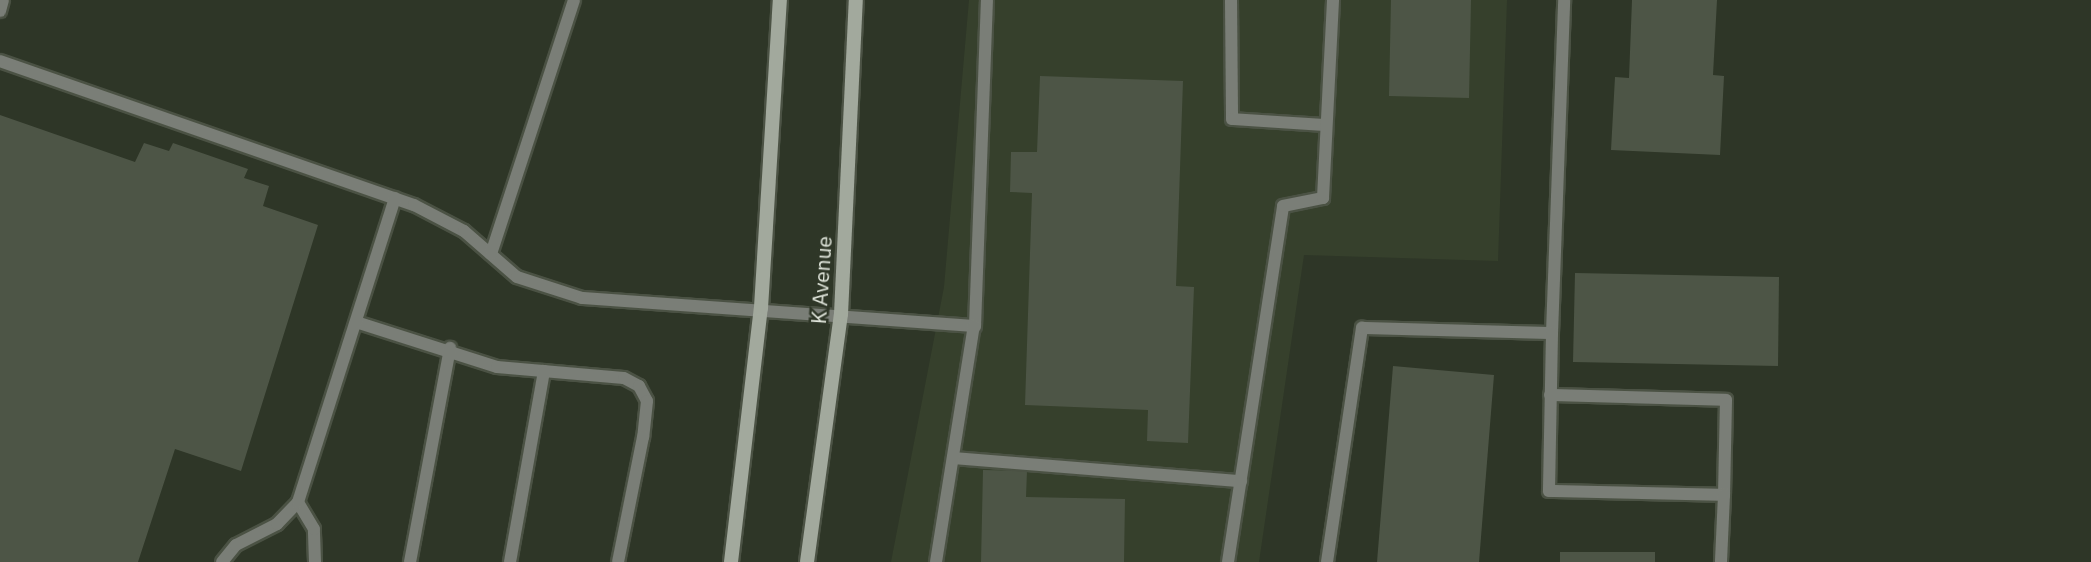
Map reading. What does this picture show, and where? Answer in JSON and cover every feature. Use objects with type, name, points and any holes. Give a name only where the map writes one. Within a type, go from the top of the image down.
[{"type":"main road","points":[[731,562],[761,308],[780,0]]},
{"type":"main road","name":"K Avenue","points":[[807,562],[841,314],[856,0]]},
{"type":"lane","points":[[0,11],[4,0]]},
{"type":"lane","points":[[491,254],[574,0]]},
{"type":"lane","points":[[936,562],[974,326],[987,0]]},
{"type":"lane","points":[[1231,0],[1232,119],[1326,125]]},
{"type":"lane","points":[[1228,562],[1283,206],[1323,198],[1333,0]]},
{"type":"lane","points":[[1564,0],[1549,491],[1724,495]]},
{"type":"lane","points":[[0,61],[395,198],[464,230],[517,277],[582,298],[761,308],[974,326]]},
{"type":"lane","points":[[222,562],[236,545],[276,524],[298,502],[395,198]]},
{"type":"lane","points":[[356,322],[450,348],[497,367],[624,378],[639,386],[647,401],[618,562]]},
{"type":"lane","points":[[1327,562],[1362,328],[1552,333]]},
{"type":"lane","points":[[410,562],[450,348]]},
{"type":"lane","points":[[510,562],[544,372]]},
{"type":"lane","points":[[1550,395],[1726,400],[1721,562]]},
{"type":"lane","points":[[953,458],[1241,481]]},
{"type":"lane","points":[[298,502],[314,529],[314,562]]},
{"type":"shaded area","points":[[969,0],[1507,0],[1498,261],[1304,255],[1259,562],[891,562],[944,287]]},
{"type":"building","points":[[1391,0],[1471,0],[1469,98],[1389,96]]},
{"type":"building","points":[[1632,0],[1717,0],[1713,75],[1724,76],[1720,155],[1611,150],[1615,77],[1629,78]]},
{"type":"building","points":[[1040,76],[1183,81],[1176,286],[1194,287],[1188,443],[1147,441],[1148,410],[1025,405],[1032,193],[1010,192],[1011,152],[1037,152]]},
{"type":"building","points":[[0,115],[135,162],[144,143],[169,151],[173,143],[248,169],[244,178],[269,186],[263,206],[318,225],[241,471],[175,449],[138,562],[0,562]]},
{"type":"building","points":[[1575,273],[1779,277],[1778,366],[1573,362]]},
{"type":"building","points":[[1393,366],[1494,375],[1479,562],[1377,562]]},
{"type":"building","points":[[983,470],[1027,471],[1026,497],[1125,499],[1124,562],[981,562]]},
{"type":"building","points":[[1560,552],[1655,552],[1655,562],[1560,562]]}]
